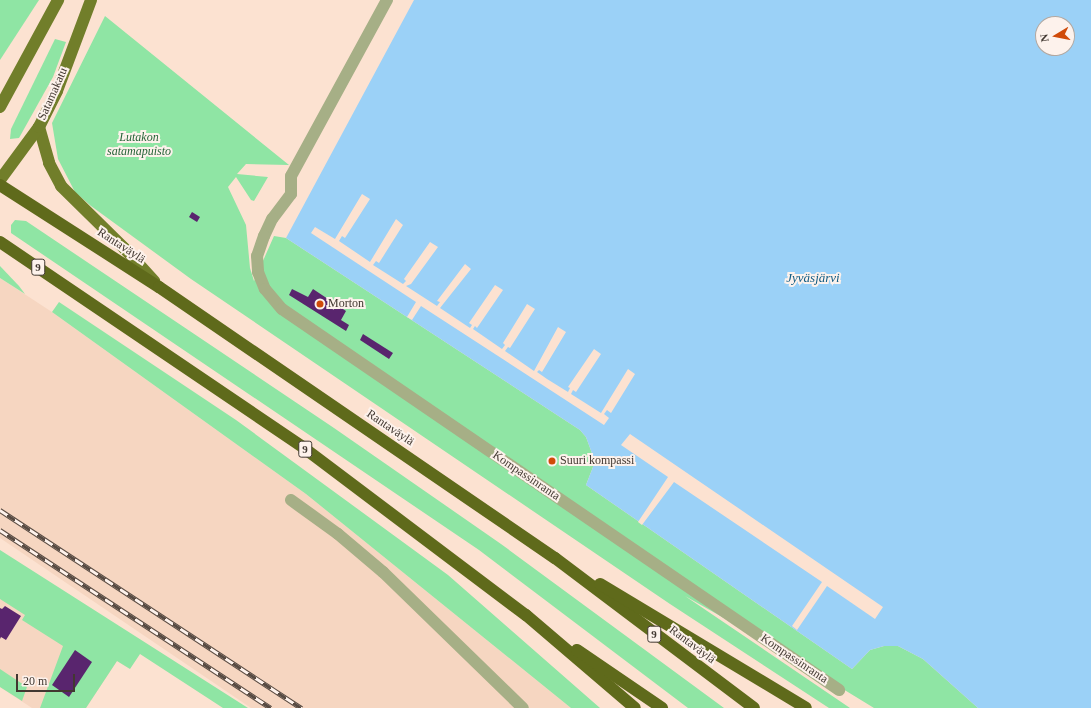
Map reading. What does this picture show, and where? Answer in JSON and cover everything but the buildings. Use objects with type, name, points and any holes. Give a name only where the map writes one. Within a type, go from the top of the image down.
[{"type":"highway","name":"Rantaväylä","points":[[0,185],[159,287],[555,558],[754,708]]},
{"type":"highway","name":"9","points":[[0,242],[304,448],[526,615],[635,708]]},
{"type":"highway","points":[[555,558],[806,708]]},
{"type":"highway","points":[[526,615],[662,708]]},
{"type":"main road","points":[[0,107],[58,0]]},
{"type":"main road","name":"Satamakatu","points":[[0,180],[39,127],[56,91],[91,0]]},
{"type":"main road","points":[[39,127],[49,163],[61,186],[124,248],[159,287]]},
{"type":"lane","name":"Kompassinranta","points":[[387,0],[291,176],[291,194],[272,219],[264,236],[257,256],[258,272],[264,289],[282,309],[839,690]]},
{"type":"lane","points":[[291,500],[338,534],[383,572],[523,708]]},
{"type":"shaded area","points":[[0,278],[52,312],[306,494],[571,708],[251,708],[0,538]]},
{"type":"shaded area","points":[[0,563],[130,669],[117,661],[86,708],[32,708],[0,687]]},
{"type":"green space","points":[[0,0],[39,0],[0,60]]},
{"type":"green space","name":"Lutakon satamapuisto","points":[[105,16],[289,165],[246,164],[237,174],[268,177],[254,201],[251,200],[236,177],[228,187],[246,225],[250,268],[254,281],[274,236],[286,238],[580,430],[586,437],[593,456],[593,467],[586,485],[852,669],[870,650],[884,646],[898,646],[923,659],[978,708],[874,708],[761,639],[685,596],[850,708],[829,708],[670,604],[191,279],[91,206],[75,192],[58,159],[52,123]]},
{"type":"green space","points":[[55,39],[66,42],[53,77],[19,138],[10,139],[11,129]]},
{"type":"green space","points":[[15,220],[26,221],[334,428],[501,544],[724,708],[688,708],[479,550],[11,233],[11,225]]},
{"type":"green space","points":[[0,266],[19,286],[25,294],[0,278]]},
{"type":"green space","points":[[59,302],[236,420],[448,575],[600,708],[571,708],[306,494],[52,312]]},
{"type":"green space","points":[[0,550],[248,708],[223,708],[140,654],[130,669],[117,661],[86,708],[40,708],[63,646],[22,620],[25,615],[0,599]]},
{"type":"green space","points":[[0,669],[27,687],[22,701],[0,687]]},
{"type":"water","name":"Jyväsjärvi","points":[[414,0],[1091,0],[1091,708],[978,708],[923,659],[898,646],[884,646],[870,650],[852,669],[586,485],[593,467],[593,456],[586,437],[580,430],[286,238]]},
{"type":"pier","points":[[362,194],[370,199],[345,238],[342,236],[339,241],[370,262],[396,219],[403,225],[379,263],[376,261],[373,265],[403,284],[406,281],[404,279],[430,242],[438,247],[411,284],[406,286],[437,306],[440,302],[437,301],[465,264],[471,269],[440,308],[470,328],[472,325],[469,323],[495,285],[503,290],[477,328],[475,326],[473,329],[502,349],[505,345],[503,343],[527,304],[535,309],[510,348],[508,347],[505,351],[534,371],[558,327],[566,332],[542,372],[539,370],[537,372],[568,392],[570,388],[568,387],[594,349],[601,354],[576,392],[573,390],[571,394],[601,413],[628,369],[635,374],[611,413],[607,410],[604,414],[609,418],[604,425],[421,306],[412,320],[407,317],[416,302],[311,233],[315,227],[335,239]]},
{"type":"pier","points":[[630,434],[883,607],[875,619],[827,586],[797,630],[792,626],[822,582],[674,482],[642,525],[638,522],[668,477],[621,445]]},
{"type":"railway","points":[[0,510],[302,708]]},
{"type":"railway","points":[[0,530],[271,708]]},
{"type":"place","name":"Morton","points":[[320,304]]},
{"type":"place","name":"Suuri kompassi","points":[[552,461]]}]
